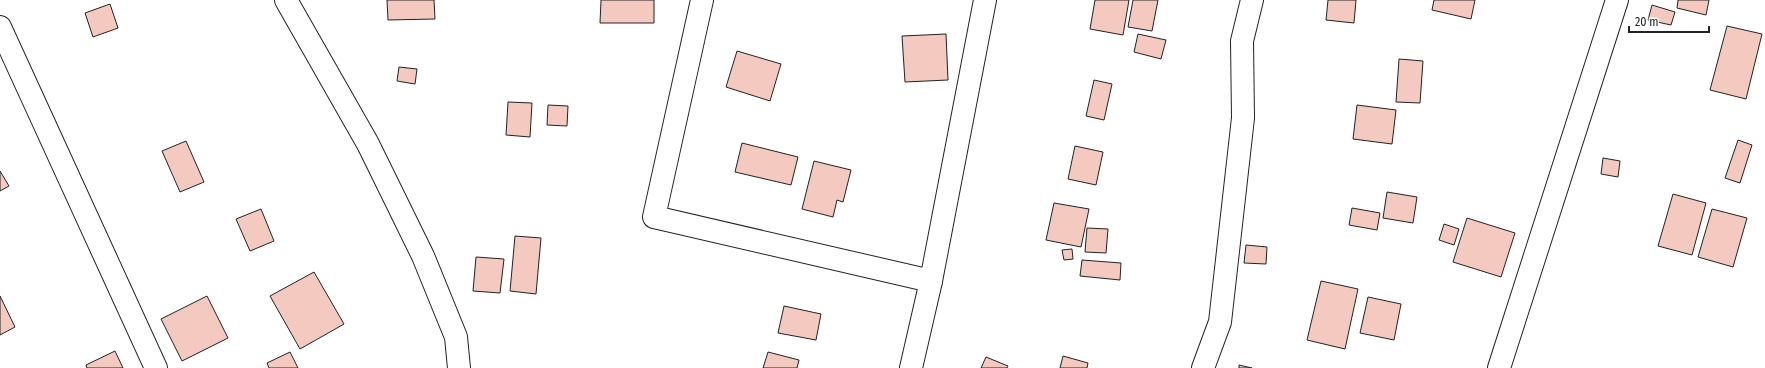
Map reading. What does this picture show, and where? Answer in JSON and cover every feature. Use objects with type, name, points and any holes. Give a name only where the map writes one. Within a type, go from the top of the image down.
[{"type":"street","points":[[286,0],[368,144],[423,256],[456,337],[459,368]]},
{"type":"street","points":[[702,0],[654,217],[931,281]]},
{"type":"street","points":[[911,368],[931,281],[985,0]]},
{"type":"street","points":[[1203,368],[1220,322],[1243,118],[1242,41],[1252,0]]},
{"type":"street","points":[[1499,368],[1617,0]]},
{"type":"street","points":[[0,26],[156,368]]},
{"type":"building","points":[[387,0],[434,0],[435,19],[388,20]]},
{"type":"building","points":[[601,0],[654,0],[654,23],[600,23]]},
{"type":"building","points":[[1095,0],[1129,0],[1123,35],[1090,29]]},
{"type":"building","points":[[1133,0],[1158,0],[1152,31],[1128,27]]},
{"type":"building","points":[[1328,0],[1356,0],[1354,23],[1326,20]]},
{"type":"building","points":[[1434,0],[1475,0],[1471,19],[1432,10]]},
{"type":"building","points":[[1678,0],[1709,0],[1706,15],[1677,8]]},
{"type":"building","points":[[110,4],[118,28],[93,37],[85,13]]},
{"type":"building","points":[[1652,5],[1675,12],[1671,25],[1648,20]]},
{"type":"building","points":[[1727,26],[1762,34],[1746,99],[1710,90]]},
{"type":"building","points":[[946,34],[948,80],[905,82],[902,36]]},
{"type":"building","points":[[1138,34],[1166,40],[1161,59],[1134,52]]},
{"type":"building","points":[[737,51],[781,64],[770,101],[726,87]]},
{"type":"building","points":[[1399,59],[1423,61],[1420,103],[1396,102]]},
{"type":"building","points":[[399,67],[417,69],[415,84],[397,81]]},
{"type":"building","points":[[1094,80],[1112,84],[1104,120],[1086,116]]},
{"type":"building","points":[[508,102],[532,103],[530,137],[506,135]]},
{"type":"building","points":[[548,105],[568,106],[567,126],[547,125]]},
{"type":"building","points":[[1357,105],[1396,110],[1392,144],[1353,139]]},
{"type":"building","points":[[1738,140],[1752,145],[1740,183],[1725,178]]},
{"type":"building","points":[[186,141],[204,182],[180,192],[162,151]]},
{"type":"building","points":[[742,143],[798,157],[791,185],[735,172]]},
{"type":"building","points":[[1075,146],[1103,152],[1096,185],[1068,179]]},
{"type":"building","points":[[1603,158],[1620,161],[1618,177],[1601,174]]},
{"type":"building","points":[[814,161],[851,170],[843,202],[837,200],[833,217],[802,209]]},
{"type":"building","points":[[0,171],[9,186],[0,191]]},
{"type":"building","points":[[1387,192],[1417,197],[1413,223],[1383,218]]},
{"type":"building","points":[[1673,194],[1706,203],[1692,255],[1658,246]]},
{"type":"building","points":[[1054,203],[1089,209],[1081,247],[1046,240]]},
{"type":"building","points":[[1352,208],[1380,213],[1377,230],[1349,225]]},
{"type":"building","points":[[261,209],[274,241],[250,251],[236,219]]},
{"type":"building","points":[[1712,209],[1747,218],[1733,267],[1698,257]]},
{"type":"building","points":[[1467,218],[1515,233],[1501,277],[1453,262]]},
{"type":"building","points":[[1444,224],[1459,229],[1454,245],[1439,240]]},
{"type":"building","points":[[1087,228],[1108,229],[1106,253],[1085,252]]},
{"type":"building","points":[[515,236],[541,238],[536,294],[510,291]]},
{"type":"building","points":[[1246,245],[1267,247],[1266,264],[1244,263]]},
{"type":"building","points":[[1072,249],[1073,259],[1064,260],[1062,250]]},
{"type":"building","points":[[476,257],[504,259],[500,293],[473,291]]},
{"type":"building","points":[[1082,260],[1121,263],[1120,280],[1080,276]]},
{"type":"building","points":[[314,272],[344,324],[300,349],[270,296]]},
{"type":"building","points":[[1321,281],[1358,289],[1345,349],[1307,340]]},
{"type":"building","points":[[0,296],[15,327],[0,335]]},
{"type":"building","points":[[207,296],[228,338],[182,361],[161,319]]},
{"type":"building","points":[[1368,297],[1401,304],[1394,340],[1360,333]]},
{"type":"building","points":[[784,306],[821,314],[816,340],[778,333]]},
{"type":"building","points":[[115,351],[123,368],[87,368],[86,365]]},
{"type":"building","points":[[290,352],[298,368],[269,368],[267,363]]},
{"type":"building","points":[[768,352],[799,360],[797,368],[763,368]]},
{"type":"building","points":[[1063,356],[1088,363],[1087,368],[1060,368]]},
{"type":"building","points":[[986,357],[1008,366],[1007,368],[981,368]]},
{"type":"building","points":[[1239,365],[1252,368],[1239,368]]}]
